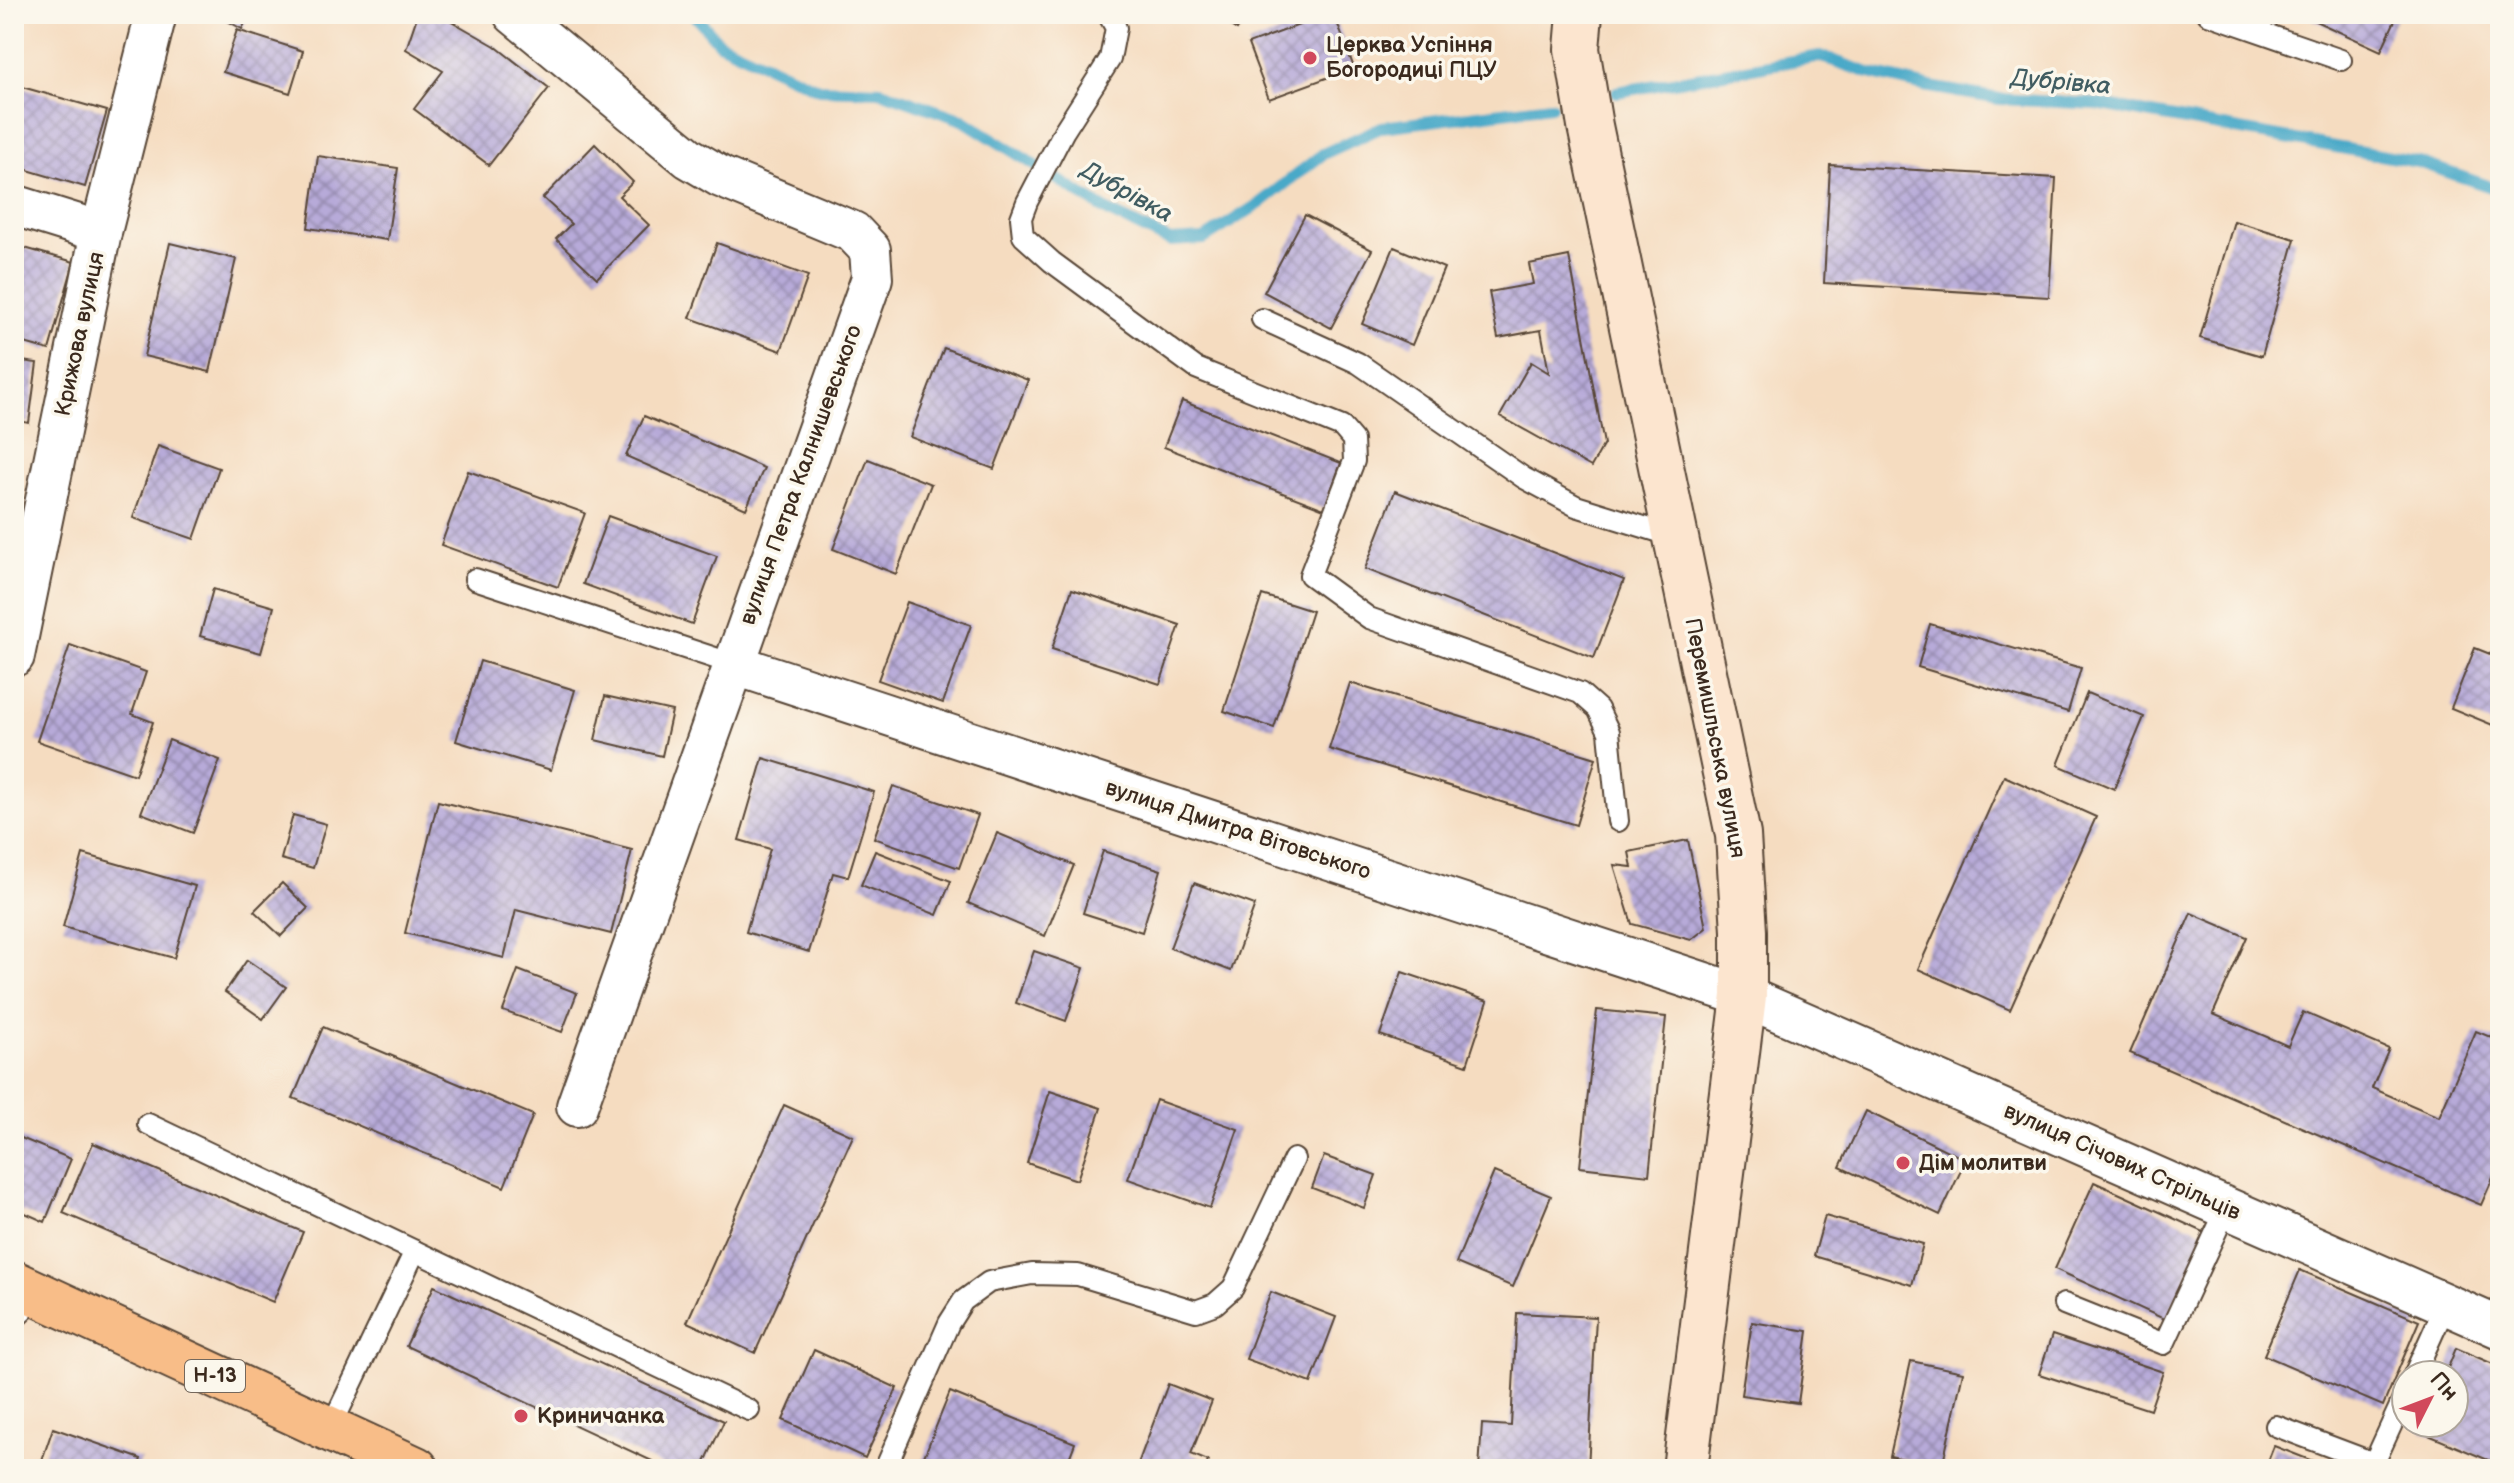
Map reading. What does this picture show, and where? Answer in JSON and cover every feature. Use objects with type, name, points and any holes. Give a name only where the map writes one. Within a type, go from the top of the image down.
[{"type":"main road","name":"Перемишльська вулиця","points":[[1580,14],[1577,49],[1590,126],[1738,835],[1744,931],[1744,996],[1685,1469]]},
{"type":"main road","name":"Н-13","points":[[23,1299],[330,1429],[416,1469]]},
{"type":"street","name":"Крижова вулиця","points":[[14,656],[101,232],[156,14]]},
{"type":"street","name":"вулиця Петра Калнишевського","points":[[514,14],[689,158],[721,177],[853,232],[870,250],[872,278],[577,1106]]},
{"type":"street","points":[[14,205],[101,232]]},
{"type":"street","name":"вулиця Дмитра Вітовського","points":[[733,664],[1744,996]]},
{"type":"street","name":"вулиця Січових Стрільців","points":[[1744,996],[2500,1328]]},
{"type":"lane","points":[[1108,14],[1116,28],[1110,59],[1064,131],[1027,202],[1021,218],[1023,236],[1052,262],[1196,368],[1342,427],[1353,440],[1354,461],[1310,575],[1369,618],[1580,693],[1598,709],[1609,732],[1618,821]]},
{"type":"lane","points":[[2212,15],[2341,60]]},
{"type":"lane","points":[[1262,319],[1358,363],[1524,478],[1576,506],[1676,537]]},
{"type":"lane","points":[[475,579],[733,664]]},
{"type":"lane","points":[[148,1124],[749,1410]]},
{"type":"lane","points":[[885,1469],[949,1323],[963,1301],[989,1282],[1032,1274],[1078,1275],[1196,1311],[1215,1304],[1233,1288],[1294,1159]]},
{"type":"lane","points":[[2064,1304],[2164,1344],[2227,1208]]},
{"type":"lane","points":[[330,1429],[415,1251]]},
{"type":"lane","points":[[2421,1359],[2446,1304]]},
{"type":"lane","points":[[2276,1426],[2374,1463],[2390,1428]]},
{"type":"building","points":[[215,14],[250,14],[242,29]]},
{"type":"building","points":[[418,14],[439,14],[495,46],[549,88],[489,165],[414,109],[443,71],[406,49]]},
{"type":"building","points":[[1212,14],[1247,14],[1237,30]]},
{"type":"building","points":[[1334,14],[1354,68],[1269,99],[1248,44]]},
{"type":"building","points":[[2300,14],[2398,14],[2381,51]]},
{"type":"building","points":[[237,30],[303,51],[290,93],[223,72]]},
{"type":"building","points":[[22,87],[107,111],[85,187],[14,166],[14,116]]},
{"type":"building","points":[[595,144],[633,182],[619,196],[649,225],[597,278],[556,239],[571,224],[543,198]]},
{"type":"building","points":[[318,156],[398,168],[387,240],[308,228]]},
{"type":"building","points":[[1830,165],[2056,178],[2049,297],[1824,283]]},
{"type":"building","points":[[1305,215],[1372,250],[1331,328],[1264,292]]},
{"type":"building","points":[[2234,221],[2295,239],[2262,356],[2200,338]]},
{"type":"building","points":[[170,243],[236,259],[210,372],[144,356]]},
{"type":"building","points":[[717,243],[808,276],[781,351],[690,318]]},
{"type":"building","points":[[14,245],[74,262],[49,350],[14,340]]},
{"type":"building","points":[[1394,247],[1444,268],[1412,345],[1362,324]]},
{"type":"building","points":[[1569,256],[1604,444],[1591,467],[1500,416],[1531,362],[1549,373],[1541,330],[1498,338],[1489,292],[1533,284],[1529,264]]},
{"type":"building","points":[[944,348],[1028,380],[994,469],[910,437]]},
{"type":"building","points":[[14,360],[37,363],[29,423],[14,420]]},
{"type":"building","points":[[1182,401],[1341,463],[1324,509],[1164,447]]},
{"type":"building","points":[[644,416],[764,468],[746,509],[626,456]]},
{"type":"building","points":[[158,446],[219,468],[194,539],[133,518]]},
{"type":"building","points":[[868,459],[931,484],[896,574],[833,549]]},
{"type":"building","points":[[468,471],[585,513],[558,587],[441,545]]},
{"type":"building","points":[[1395,491],[1624,580],[1594,658],[1365,569]]},
{"type":"building","points":[[608,516],[717,556],[692,624],[583,584]]},
{"type":"building","points":[[213,589],[274,607],[261,653],[200,636]]},
{"type":"building","points":[[1072,589],[1180,625],[1160,684],[1052,649]]},
{"type":"building","points":[[1262,595],[1312,611],[1274,728],[1224,711]]},
{"type":"building","points":[[907,602],[971,625],[943,703],[878,680]]},
{"type":"building","points":[[1930,624],[2081,668],[2068,712],[1918,667]]},
{"type":"building","points":[[70,645],[146,672],[132,714],[153,722],[135,775],[37,741]]},
{"type":"building","points":[[2475,648],[2500,658],[2500,728],[2451,708]]},
{"type":"building","points":[[480,661],[575,690],[551,770],[456,741]]},
{"type":"building","points":[[1350,683],[1596,758],[1576,825],[1329,749]]},
{"type":"building","points":[[2087,693],[2144,717],[2114,789],[2058,765]]},
{"type":"building","points":[[605,696],[672,711],[662,756],[595,740]]},
{"type":"building","points":[[169,740],[220,760],[193,833],[141,813]]},
{"type":"building","points":[[763,758],[874,792],[848,877],[833,873],[809,952],[746,932],[770,849],[739,840]]},
{"type":"building","points":[[2004,776],[2096,817],[2010,1010],[1918,969]]},
{"type":"building","points":[[893,786],[978,815],[959,868],[874,838]]},
{"type":"building","points":[[438,801],[632,850],[611,934],[516,910],[504,958],[405,933]]},
{"type":"building","points":[[293,815],[326,824],[313,868],[281,859]]},
{"type":"building","points":[[997,833],[1074,865],[1045,936],[968,903]]},
{"type":"building","points":[[1688,840],[1706,928],[1691,940],[1632,924],[1614,865],[1632,867],[1629,852]]},
{"type":"building","points":[[875,851],[951,881],[937,915],[861,885]]},
{"type":"building","points":[[1103,851],[1161,870],[1142,932],[1083,913]]},
{"type":"building","points":[[83,854],[195,886],[174,958],[63,927]]},
{"type":"building","points":[[282,883],[308,908],[281,936],[254,911]]},
{"type":"building","points":[[1194,883],[1255,905],[1231,971],[1170,948]]},
{"type":"building","points":[[2191,913],[2247,937],[2213,1014],[2288,1046],[2303,1012],[2389,1049],[2372,1088],[2439,1117],[2476,1031],[2500,1041],[2500,1162],[2481,1205],[2130,1053]]},
{"type":"building","points":[[1034,951],[1084,968],[1066,1021],[1016,1003]]},
{"type":"building","points":[[247,960],[286,987],[263,1019],[225,992]]},
{"type":"building","points":[[518,970],[577,993],[562,1032],[503,1011]]},
{"type":"building","points":[[1402,972],[1488,1001],[1467,1065],[1380,1035]]},
{"type":"building","points":[[1597,1010],[1666,1017],[1649,1175],[1580,1167]]},
{"type":"building","points":[[323,1027],[533,1115],[504,1187],[293,1098]]},
{"type":"building","points":[[1050,1091],[1101,1108],[1077,1180],[1027,1163]]},
{"type":"building","points":[[1156,1100],[1238,1129],[1210,1208],[1128,1179]]},
{"type":"building","points":[[784,1105],[853,1136],[755,1353],[687,1322]]},
{"type":"building","name":"Дім молитви","points":[[1866,1111],[1966,1160],[1940,1215],[1840,1167]]},
{"type":"building","points":[[14,1135],[71,1159],[45,1222],[14,1208]]},
{"type":"building","points":[[93,1143],[303,1232],[273,1302],[63,1213]]},
{"type":"building","points":[[1324,1156],[1376,1175],[1364,1208],[1312,1188]]},
{"type":"building","points":[[1494,1172],[1551,1196],[1513,1287],[1456,1263]]},
{"type":"building","points":[[2094,1182],[2206,1233],[2166,1320],[2055,1269]]},
{"type":"building","points":[[1825,1216],[1923,1244],[1912,1285],[1814,1256]]},
{"type":"building","points":[[2300,1270],[2419,1321],[2403,1359],[2390,1359],[2390,1389],[2383,1406],[2264,1355]]},
{"type":"building","points":[[434,1286],[724,1421],[702,1469],[669,1469],[406,1346]]},
{"type":"building","points":[[1271,1292],[1336,1317],[1311,1383],[1246,1359]]},
{"type":"building","points":[[1517,1313],[1596,1317],[1588,1469],[1479,1469],[1482,1424],[1511,1426]]},
{"type":"building","points":[[1752,1322],[1808,1331],[1798,1403],[1741,1395]]},
{"type":"building","points":[[2052,1335],[2163,1372],[2150,1410],[2039,1374]]},
{"type":"building","points":[[2456,1348],[2500,1367],[2500,1465],[2438,1439],[2470,1439],[2470,1359],[2452,1359]]},
{"type":"building","points":[[814,1350],[897,1388],[865,1458],[783,1420]]},
{"type":"building","points":[[1911,1361],[1963,1372],[1942,1467],[1890,1456]]},
{"type":"building","points":[[1168,1384],[1212,1401],[1191,1454],[1208,1461],[1205,1469],[1136,1469]]},
{"type":"building","points":[[950,1392],[1075,1443],[1065,1469],[919,1469]]},
{"type":"building","points":[[53,1428],[141,1459],[138,1469],[39,1469]]},
{"type":"building","points":[[2274,1446],[2333,1469],[2265,1469]]},
{"type":"waterway","name":"Дубрівка","points":[[694,14],[719,43],[819,89],[881,91],[963,120],[1111,213],[1170,241],[1204,239],[1259,204],[1323,154],[1382,127],[1551,106]]},
{"type":"waterway","name":"Дубрівка","points":[[1617,92],[1820,56],[1869,73],[1924,86],[2000,99],[2097,104],[2418,162],[2500,190]]},
{"type":"place","name":"Церква Успіння Богородиці ПЦУ","points":[[1310,58]]},
{"type":"place","name":"Дім молитви","points":[[1903,1163]]},
{"type":"place","name":"Криничанка","points":[[521,1416]]}]
